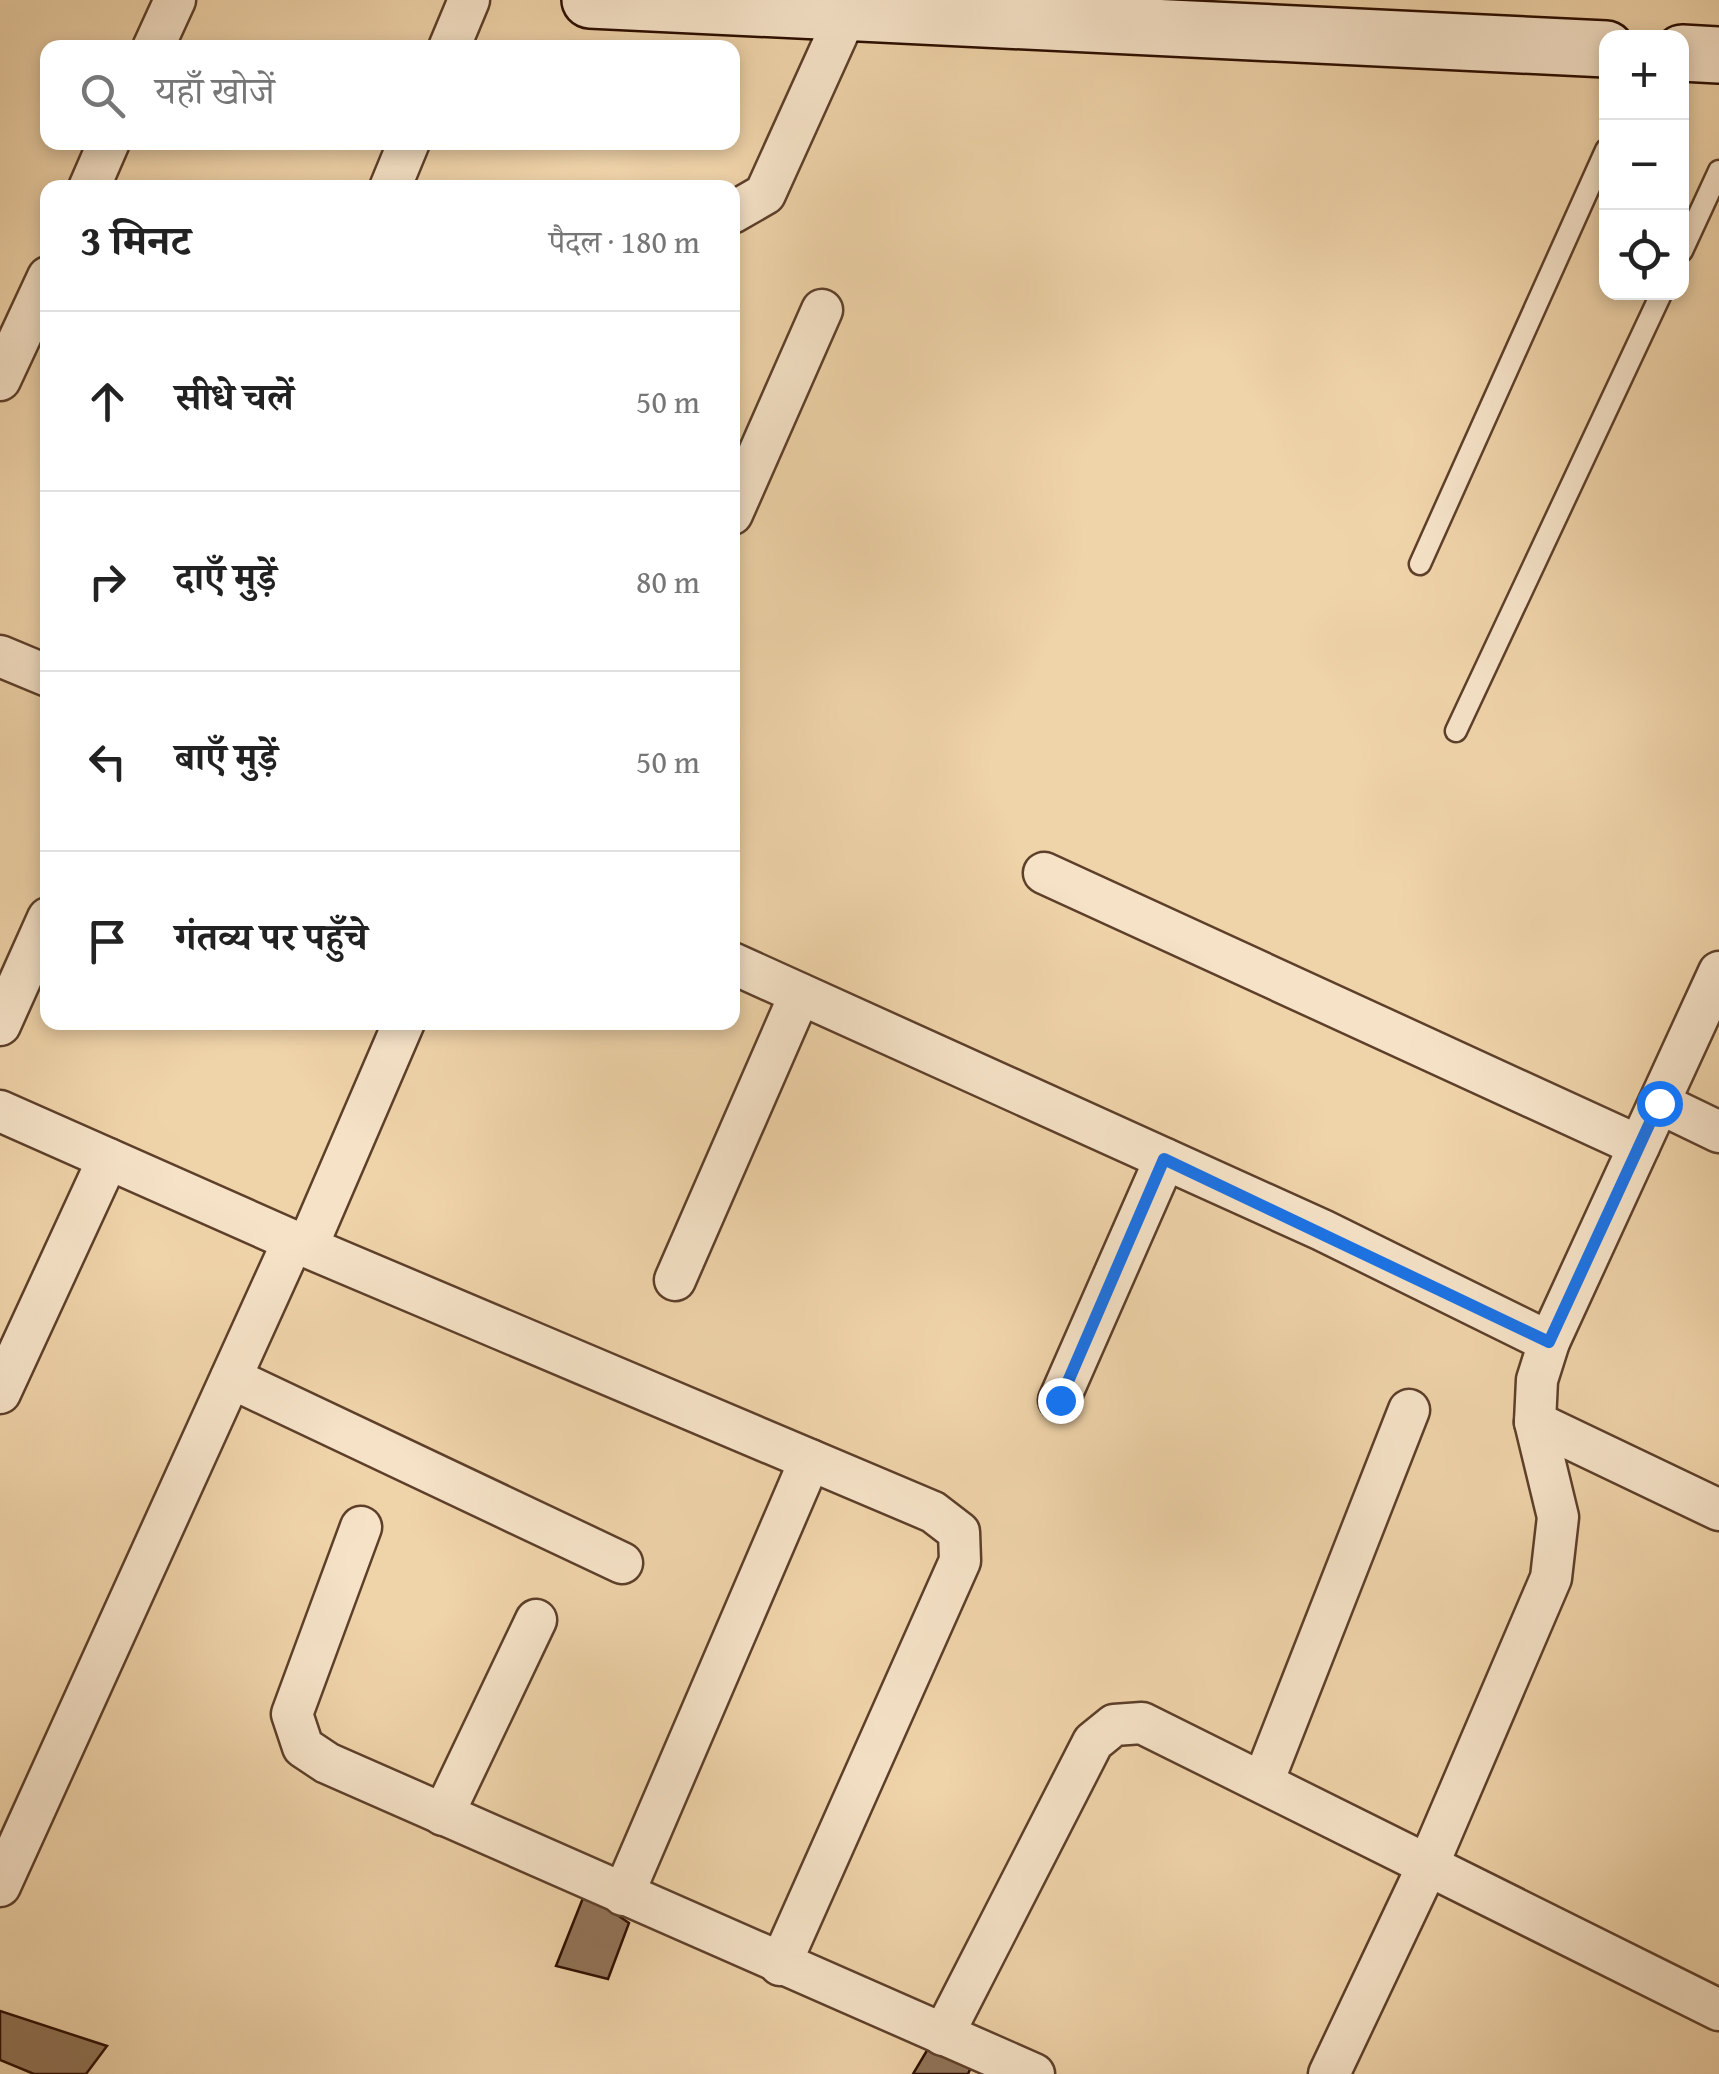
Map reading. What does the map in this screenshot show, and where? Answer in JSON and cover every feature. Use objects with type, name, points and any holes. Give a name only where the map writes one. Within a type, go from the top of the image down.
[{"type":"street","points":[[157,40],[175,0]]},
{"type":"street","points":[[452,40],[469,0]]},
{"type":"street","points":[[590,0],[847,12],[942,8],[1599,49]]},
{"type":"street","points":[[740,208],[765,194],[778,171],[847,12]]},
{"type":"street","points":[[1689,53],[1719,55]]},
{"type":"street","points":[[92,180],[105,150]]},
{"type":"street","points":[[393,180],[406,150]]},
{"type":"street","points":[[0,380],[40,294]]},
{"type":"street","points":[[740,496],[822,310]]},
{"type":"street","points":[[0,656],[40,673]]},
{"type":"street","points":[[1044,874],[1639,1146]]},
{"type":"street","points":[[0,1025],[40,936]]},
{"type":"street","points":[[740,966],[1164,1159],[1549,1342]]},
{"type":"street","points":[[1329,2074],[1428,1865],[1551,1578],[1558,1516],[1535,1422],[1536,1380],[1549,1342],[1719,972]]},
{"type":"street","points":[[675,1280],[800,994]]},
{"type":"street","points":[[0,1886],[231,1378],[300,1244],[400,1030]]},
{"type":"street","points":[[1659,1103],[1719,1132]]},
{"type":"street","points":[[0,1111],[300,1244],[933,1512],[959,1532],[960,1560],[780,1965]]},
{"type":"street","points":[[0,1392],[108,1159]]},
{"type":"street","points":[[1060,1400],[1164,1159]]},
{"type":"street","points":[[231,1378],[622,1563]]},
{"type":"street","points":[[1262,1782],[1409,1410]]},
{"type":"street","points":[[1535,1422],[1719,1510]]},
{"type":"street","points":[[623,1895],[810,1460]]},
{"type":"street","points":[[361,1527],[292,1714],[302,1747],[327,1763],[443,1815],[1034,2074]]},
{"type":"street","points":[[443,1815],[536,1620]]},
{"type":"street","points":[[943,2034],[1093,1742],[1114,1725],[1142,1723],[1719,2010]]},
{"type":"lane","points":[[1420,564],[1599,166]]},
{"type":"lane","points":[[1689,236],[1719,171]]},
{"type":"lane","points":[[1456,731],[1658,300]]},
{"type":"building","points":[[585,1893],[629,1923],[608,1979],[556,1966]]},
{"type":"building","points":[[0,2011],[107,2046],[86,2074],[34,2074],[0,2060]]},
{"type":"building","points":[[929,2047],[973,2063],[968,2074],[913,2074]]},
{"type":"route","points":[[1060,1400],[1164,1159],[1322,1230],[1549,1342],[1659,1103]]}]
